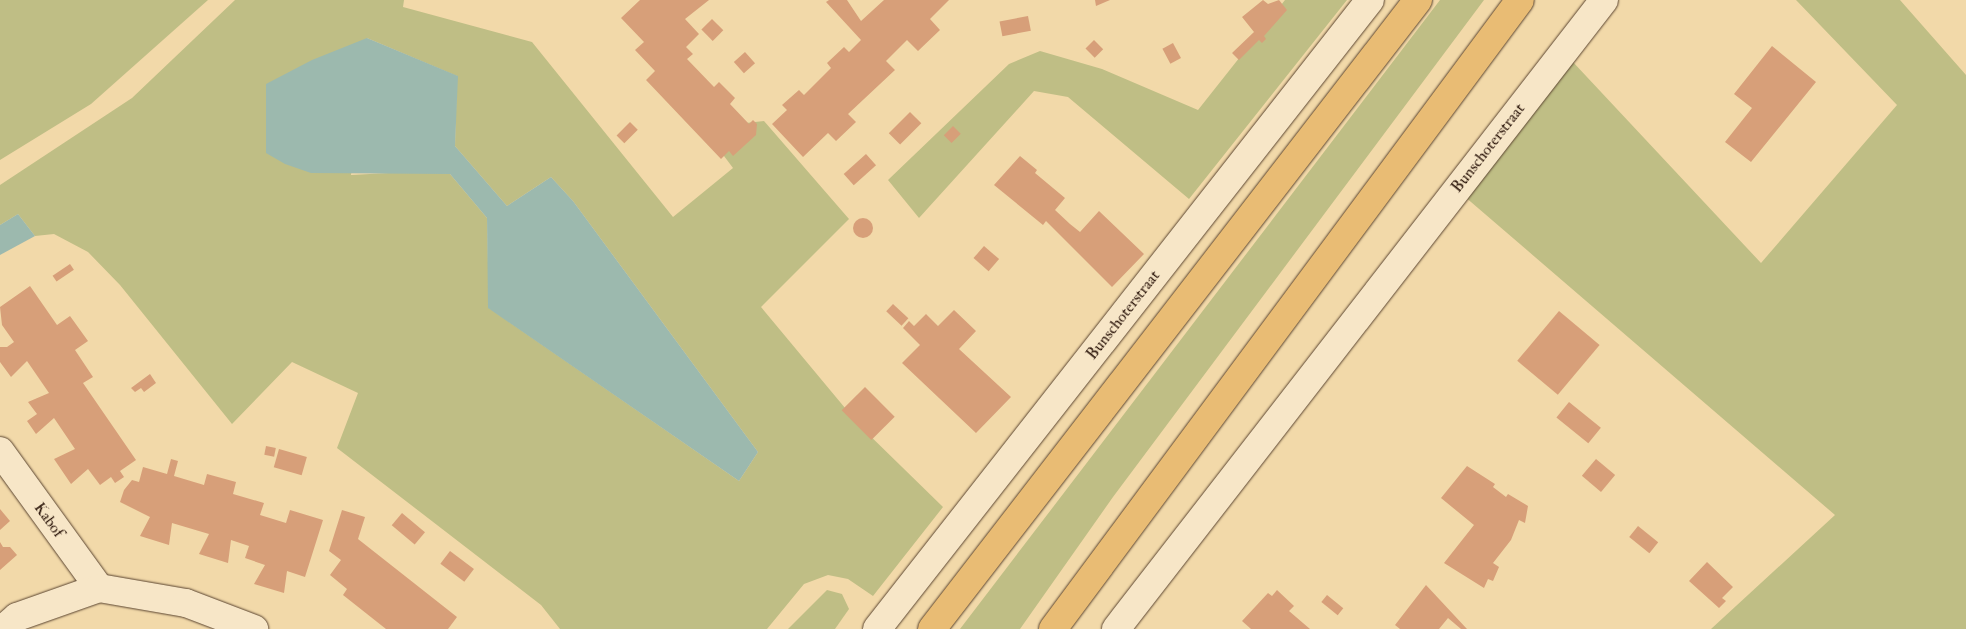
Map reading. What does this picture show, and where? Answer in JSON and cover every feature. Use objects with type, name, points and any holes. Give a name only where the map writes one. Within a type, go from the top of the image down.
[{"type":"main road","points":[[932,629],[1418,0]]},
{"type":"main road","points":[[1053,629],[1520,0]]},
{"type":"street","name":"Bunschoterstraat","points":[[876,629],[1370,0]]},
{"type":"street","name":"Bunschoterstraat","points":[[1116,629],[1604,0]]},
{"type":"street","name":"Kabof","points":[[0,451],[98,588]]},
{"type":"street","points":[[3,629],[17,617],[98,588],[186,603],[254,629]]},
{"type":"shaded area","points":[[0,0],[208,0],[91,104],[0,160]]},
{"type":"shaded area","points":[[235,0],[404,0],[403,7],[532,42],[673,217],[733,168],[718,148],[746,123],[764,121],[849,219],[761,307],[860,426],[943,507],[873,596],[848,579],[828,575],[804,584],[767,629],[560,629],[541,605],[337,448],[358,393],[292,362],[232,424],[120,285],[88,252],[54,234],[35,236],[18,214],[0,225],[0,185],[132,98]],"holes":[[[367,38],[457,76],[455,146],[507,206],[551,177],[573,201],[758,452],[739,481],[489,308],[487,218],[450,174],[427,171],[351,175]]]},
{"type":"shaded area","points":[[1285,0],[1347,0],[1189,199],[1068,97],[1034,91],[919,218],[888,180],[1009,64],[1040,51],[1102,69],[1198,110]]},
{"type":"shaded area","points":[[1440,0],[1484,0],[1113,497],[1020,629],[960,629]]},
{"type":"shaded area","points":[[1796,0],[1900,0],[1966,75],[1966,629],[1711,629],[1835,515],[1464,196],[1572,61],[1761,263],[1897,105]]},
{"type":"shaded area","points":[[367,38],[458,76],[455,146],[507,206],[551,177],[573,201],[758,452],[739,481],[488,308],[487,218],[450,174],[311,173],[285,164],[266,153],[266,84],[312,60]]},
{"type":"shaded area","points":[[18,214],[35,236],[0,255],[0,225]]},
{"type":"shaded area","points":[[827,590],[842,594],[849,609],[835,629],[788,629]]},
{"type":"building","points":[[640,0],[709,0],[685,19],[699,34],[686,47],[693,54],[687,59],[714,87],[719,82],[735,98],[730,104],[749,124],[753,120],[757,124],[756,135],[733,156],[729,151],[721,159],[646,80],[655,71],[635,50],[644,42],[621,18]]},
{"type":"building","points":[[829,0],[847,0],[861,21],[884,0],[949,0],[930,19],[940,30],[918,51],[907,40],[886,61],[895,70],[848,114],[856,122],[836,141],[828,133],[803,157],[772,124],[787,110],[782,105],[799,90],[804,95],[831,68],[827,63],[844,47],[849,52],[861,40],[826,2]]},
{"type":"building","points":[[1095,0],[1110,0],[1096,6]]},
{"type":"building","points":[[1263,0],[1268,4],[1279,0],[1287,10],[1264,36],[1266,39],[1262,43],[1259,40],[1239,60],[1232,53],[1254,32],[1242,17]]},
{"type":"building","points":[[1028,16],[1031,31],[1002,36],[1000,22]]},
{"type":"building","points":[[712,19],[723,30],[713,41],[701,30]]},
{"type":"building","points":[[1094,40],[1103,49],[1095,58],[1086,48]]},
{"type":"building","points":[[1173,43],[1181,58],[1170,64],[1162,49]]},
{"type":"building","points":[[1772,46],[1816,82],[1751,162],[1725,142],[1752,108],[1734,94]]},
{"type":"building","points":[[745,52],[755,63],[744,73],[734,62]]},
{"type":"building","points":[[910,112],[921,123],[900,145],[889,133]]},
{"type":"building","points":[[630,122],[638,130],[624,143],[617,135]]},
{"type":"building","points":[[953,126],[961,134],[952,143],[944,135]]},
{"type":"building","points":[[866,154],[876,165],[854,185],[844,174]]},
{"type":"building","points":[[1020,156],[1037,170],[1035,173],[1065,198],[1055,210],[1080,232],[1099,211],[1144,254],[1112,287],[1046,221],[1043,225],[994,185]]},
{"type":"building","points":[[863,218],[870,221],[873,228],[870,235],[863,238],[856,235],[853,228],[856,221]]},
{"type":"building","points":[[984,246],[999,259],[989,271],[974,258]]},
{"type":"building","points":[[70,264],[74,270],[57,282],[53,276]]},
{"type":"building","points":[[30,286],[57,325],[70,316],[88,341],[75,350],[93,377],[83,383],[136,460],[120,471],[124,477],[115,483],[111,477],[100,485],[88,469],[71,484],[54,459],[75,449],[54,418],[36,434],[27,421],[37,414],[28,402],[49,393],[27,361],[11,377],[0,362],[0,347],[7,347],[14,342],[2,325],[0,307]]},
{"type":"building","points":[[893,304],[908,318],[902,326],[886,311]]},
{"type":"building","points":[[954,310],[976,331],[959,349],[1011,397],[976,433],[902,363],[920,345],[903,328],[909,321],[914,326],[926,314],[938,326]]},
{"type":"building","points":[[1559,311],[1600,345],[1558,395],[1517,361]]},
{"type":"building","points":[[150,374],[156,383],[144,392],[141,388],[135,392],[131,388]]},
{"type":"building","points":[[865,387],[895,417],[871,440],[842,410]]},
{"type":"building","points":[[1569,402],[1601,428],[1588,443],[1556,418]]},
{"type":"building","points":[[266,446],[276,448],[274,457],[264,455]]},
{"type":"building","points":[[279,449],[307,457],[302,475],[274,467]]},
{"type":"building","points":[[171,459],[178,461],[174,476],[204,485],[207,474],[236,482],[233,494],[264,503],[260,515],[286,523],[290,510],[323,520],[305,577],[287,571],[284,593],[254,584],[265,565],[245,558],[249,546],[231,540],[228,563],[199,554],[209,534],[172,523],[169,545],[140,536],[150,517],[120,502],[124,490],[132,480],[139,482],[143,467],[167,474]]},
{"type":"building","points":[[1596,459],[1615,475],[1601,492],[1582,476]]},
{"type":"building","points":[[1467,466],[1495,484],[1493,487],[1506,497],[1508,494],[1528,506],[1525,523],[1519,520],[1511,540],[1493,563],[1499,567],[1493,581],[1488,579],[1484,588],[1444,563],[1474,525],[1441,498]]},
{"type":"building","points":[[0,509],[10,521],[0,530]]},
{"type":"building","points":[[342,510],[365,517],[358,539],[457,617],[448,629],[386,629],[343,595],[347,589],[330,575],[341,560],[329,551]]},
{"type":"building","points":[[402,513],[425,532],[415,545],[392,525]]},
{"type":"building","points":[[1638,526],[1658,542],[1649,553],[1629,537]]},
{"type":"building","points":[[0,542],[3,547],[10,547],[17,555],[0,570]]},
{"type":"building","points":[[450,551],[474,569],[464,582],[440,564]]},
{"type":"building","points":[[1707,562],[1733,587],[1722,598],[1726,601],[1719,608],[1689,581]]},
{"type":"building","points":[[1426,585],[1467,629],[1461,629],[1448,618],[1439,629],[1400,629],[1395,625]]},
{"type":"building","points":[[1277,590],[1294,606],[1289,611],[1310,629],[1251,629],[1242,621],[1268,593],[1272,596]]},
{"type":"building","points":[[1327,595],[1343,608],[1338,615],[1321,602]]}]
